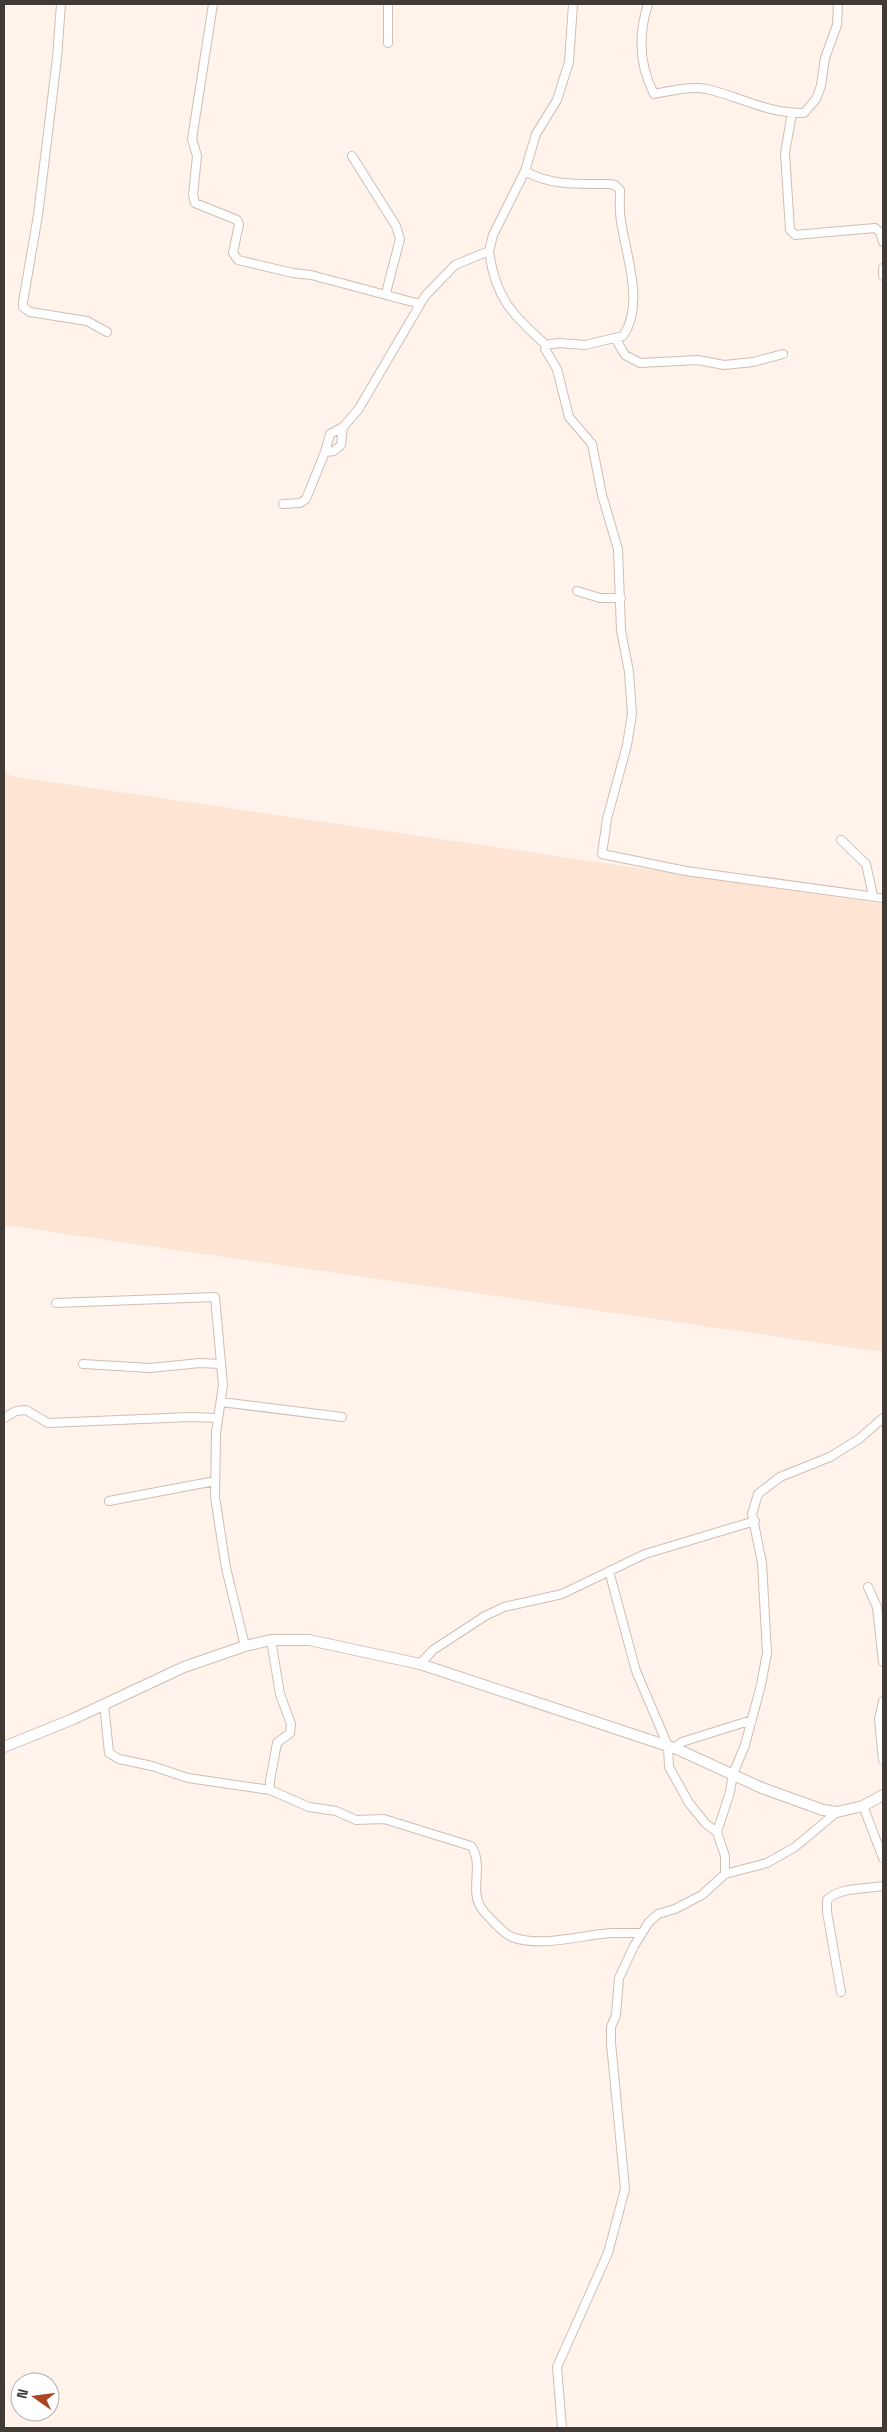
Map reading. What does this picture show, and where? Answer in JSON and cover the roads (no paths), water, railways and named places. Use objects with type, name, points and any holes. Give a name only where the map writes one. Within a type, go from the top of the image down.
[{"type":"street","points":[[61,4],[38,215],[23,307],[30,312],[88,321],[108,332]]},
{"type":"street","points":[[213,4],[192,139],[197,156],[192,195],[195,203],[237,220],[239,224],[233,253],[238,260],[386,293],[420,304]]},
{"type":"street","points":[[388,4],[388,43]]},
{"type":"street","points":[[525,171],[534,176],[568,184],[609,184],[620,190],[620,219],[633,288],[632,316],[629,327],[623,336],[586,345],[559,343],[546,345],[532,333],[502,298],[496,286],[489,251],[493,235],[525,171],[536,134],[557,100],[569,62],[573,4]]},
{"type":"street","points":[[648,4],[643,23],[640,50],[643,68],[654,94],[680,89],[706,89],[778,112],[792,114],[804,113],[816,99],[821,86],[825,58],[837,25],[838,4]]},
{"type":"street","points":[[792,114],[785,153],[790,230],[795,235],[875,228],[880,232],[883,242]]},
{"type":"street","points":[[352,156],[396,226],[400,239],[386,293]]},
{"type":"street","points":[[283,504],[300,503],[306,499],[326,452],[330,434],[343,427],[358,410],[425,296],[455,265],[489,251]]},
{"type":"street","points":[[883,268],[883,276]]},
{"type":"street","points":[[615,338],[625,355],[640,363],[698,360],[724,365],[753,362],[783,354]]},
{"type":"street","points":[[546,345],[545,349],[557,369],[564,389],[564,404],[569,417],[592,444],[602,494],[618,549],[622,630],[629,672],[632,714],[627,745],[607,820],[602,854],[686,871],[883,898]]},
{"type":"street","points":[[326,452],[334,452],[341,445],[343,427]]},
{"type":"street","points":[[577,591],[600,598],[621,598]]},
{"type":"street","points":[[841,840],[866,864],[873,896]]},
{"type":"street","points":[[56,1303],[215,1297],[223,1385],[218,1418],[215,1497],[226,1568],[245,1646]]},
{"type":"street","points":[[83,1364],[150,1368],[200,1363],[221,1364]]},
{"type":"street","points":[[220,1402],[342,1417]]},
{"type":"street","points":[[4,1418],[16,1411],[26,1410],[48,1424],[190,1417],[218,1418]]},
{"type":"street","points":[[717,1832],[730,1792],[733,1774],[745,1745],[752,1720],[767,1653],[762,1563],[755,1521],[752,1514],[758,1494],[780,1477],[830,1457],[859,1439],[883,1418]]},
{"type":"street","points":[[109,1501],[215,1481]]},
{"type":"street","points":[[420,1664],[433,1650],[486,1616],[504,1608],[562,1594],[645,1554],[755,1521]]},
{"type":"street","points":[[609,1571],[636,1671],[671,1747],[669,1767],[689,1803],[706,1824],[717,1832],[725,1856],[725,1874]]},
{"type":"street","points":[[868,1587],[877,1608],[883,1662]]},
{"type":"street","points":[[270,1790],[277,1743],[290,1733],[291,1724],[280,1694],[271,1640]]},
{"type":"street","points":[[4,1747],[104,1704],[184,1666],[245,1646],[271,1640],[309,1640],[420,1664],[671,1747],[762,1788],[823,1810],[837,1812],[863,1806],[883,1795]]},
{"type":"street","points":[[883,1701],[879,1719],[883,1760]]},
{"type":"street","points":[[104,1704],[110,1752],[118,1759],[152,1766],[188,1778],[270,1790],[309,1807],[336,1811],[356,1820],[384,1819],[471,1846],[476,1862],[479,1904],[486,1915],[496,1922],[501,1931],[512,1938],[535,1941],[611,1933],[642,1933]]},
{"type":"street","points":[[671,1747],[752,1720]]},
{"type":"street","points":[[863,1806],[883,1858]]},
{"type":"street","points":[[562,2428],[557,2367],[608,2253],[625,2189],[614,2088],[611,2027],[616,2014],[619,1978],[642,1933],[649,1922],[658,1914],[675,1909],[702,1895],[725,1874],[767,1863],[795,1847],[837,1812]]},
{"type":"street","points":[[841,1992],[827,1912],[827,1900],[832,1895],[840,1892],[883,1886]]}]
